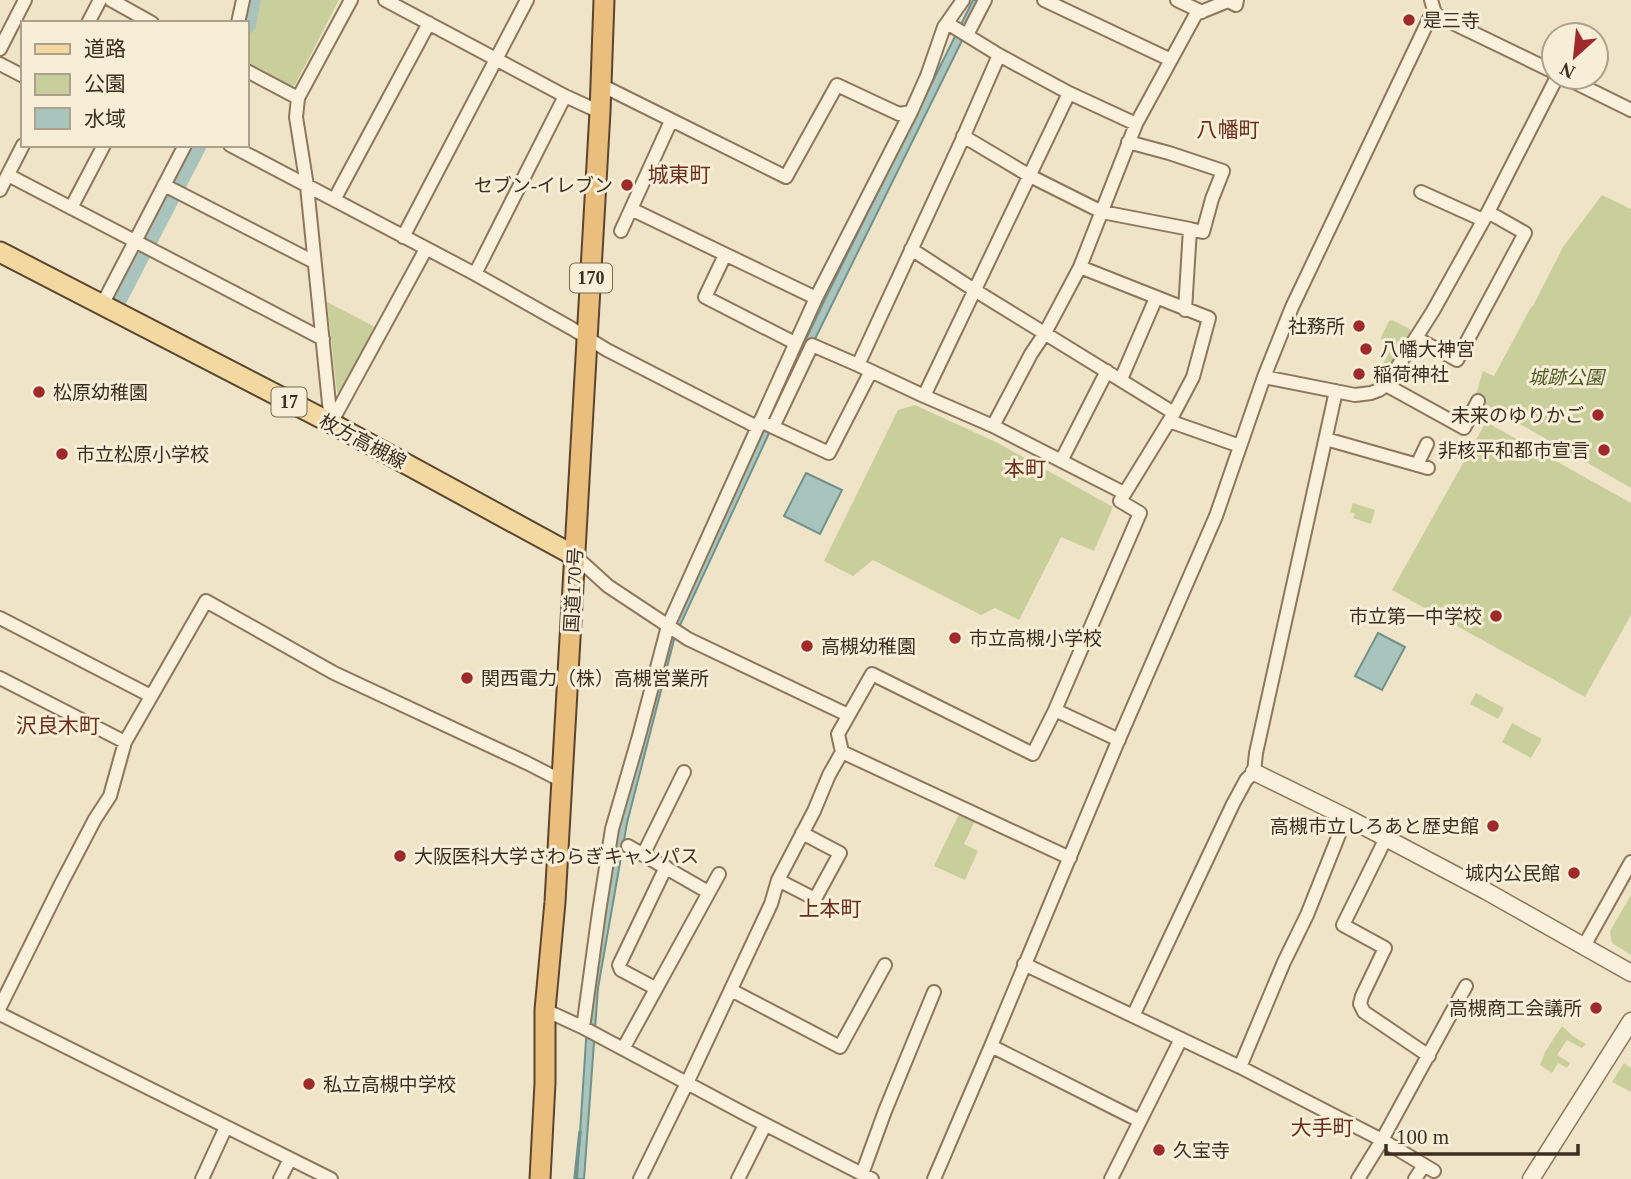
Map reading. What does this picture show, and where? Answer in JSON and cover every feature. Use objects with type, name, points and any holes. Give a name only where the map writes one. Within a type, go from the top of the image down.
[{"type":"highway","name":"国道170号","points":[[540,1179],[545,1083],[545,1010],[555,902],[604,0]]},
{"type":"main road","name":"枚方高槻線","points":[[0,252],[331,423],[575,556]]},
{"type":"street","points":[[0,49],[25,0]]},
{"type":"street","points":[[89,21],[100,0]]},
{"type":"street","points":[[111,0],[148,21]]},
{"type":"street","points":[[238,21],[243,0]]},
{"type":"street","points":[[331,423],[307,186],[296,117],[298,98],[351,0]]},
{"type":"street","points":[[385,0],[600,112]]},
{"type":"street","points":[[587,1030],[584,1021],[612,828],[668,626],[816,298],[911,112],[947,23],[962,0]]},
{"type":"street","points":[[967,35],[985,0]]},
{"type":"street","points":[[1044,0],[1171,60]]},
{"type":"street","points":[[1177,0],[1202,12]]},
{"type":"street","points":[[993,426],[1080,267],[1136,124],[1196,14],[1228,1],[1236,5],[1237,0]]},
{"type":"street","points":[[403,237],[497,59],[524,1]]},
{"type":"street","points":[[933,1179],[1216,516],[1264,377],[1306,275],[1432,6],[1540,64]]},
{"type":"street","points":[[334,200],[429,23]]},
{"type":"street","points":[[947,23],[1069,93],[1136,124]]},
{"type":"street","points":[[858,365],[999,55]]},
{"type":"street","points":[[0,64],[21,75]]},
{"type":"street","points":[[248,72],[298,98]]},
{"type":"street","points":[[601,85],[786,177],[836,85],[899,114],[911,112]]},
{"type":"street","points":[[1264,377],[1355,395],[1379,390],[1386,385],[1416,338],[1485,216],[1550,91]]},
{"type":"street","points":[[1596,91],[1629,105]]},
{"type":"street","points":[[924,396],[1069,93]]},
{"type":"street","points":[[475,274],[565,96]]},
{"type":"street","points":[[621,231],[671,121]]},
{"type":"street","points":[[963,136],[1030,176],[1102,212],[1203,232],[1223,171],[1128,142]]},
{"type":"street","points":[[0,190],[22,147]]},
{"type":"street","points":[[71,208],[103,147]]},
{"type":"street","points":[[102,305],[141,244],[170,188],[184,147]]},
{"type":"street","points":[[234,147],[475,274],[607,351],[758,424],[773,427],[829,453],[871,371]]},
{"type":"street","points":[[8,175],[323,339]]},
{"type":"street","points":[[170,188],[314,262]]},
{"type":"street","points":[[1416,338],[1457,360],[1525,233],[1421,192]]},
{"type":"street","points":[[631,209],[816,298]]},
{"type":"street","points":[[1185,310],[1190,229]]},
{"type":"street","points":[[331,423],[426,249]]},
{"type":"street","points":[[911,249],[1121,379],[1171,417],[1240,446]]},
{"type":"street","points":[[725,254],[705,297],[795,343]]},
{"type":"street","points":[[640,1179],[771,904],[778,880],[814,811],[828,775],[842,752],[838,734],[872,674],[1033,754],[1055,710],[1140,513],[1120,501],[1193,377],[1209,318],[1080,267]]},
{"type":"street","points":[[1121,379],[1156,298]]},
{"type":"street","points":[[773,427],[812,345],[993,426],[1124,493]]},
{"type":"street","points":[[1061,461],[1107,370]]},
{"type":"street","points":[[1386,385],[1464,428],[1478,401]]},
{"type":"street","points":[[1133,1016],[1233,804],[1246,780],[1254,772],[1336,391]]},
{"type":"street","points":[[1326,439],[1422,466],[1427,444]]},
{"type":"street","points":[[575,556],[608,586],[688,639],[848,715]]},
{"type":"street","points":[[0,1007],[95,819],[110,796],[125,742],[206,601],[334,673],[562,781]]},
{"type":"street","points":[[0,618],[151,696]]},
{"type":"street","points":[[0,678],[125,742]]},
{"type":"street","points":[[1055,710],[1119,740]]},
{"type":"street","points":[[842,752],[1070,858]]},
{"type":"street","points":[[643,855],[684,772]]},
{"type":"street","points":[[1254,772],[1486,891],[1631,973]]},
{"type":"street","points":[[1240,1067],[1307,915],[1346,817]]},
{"type":"street","points":[[778,880],[815,899],[840,853],[802,833]]},
{"type":"street","points":[[1386,838],[1343,925],[1385,948],[1362,996],[1360,1004],[1364,1012],[1429,1056]]},
{"type":"street","points":[[628,846],[708,892]]},
{"type":"street","points":[[1584,946],[1631,862]]},
{"type":"street","points":[[655,988],[621,970],[619,965],[666,867]]},
{"type":"street","points":[[623,1049],[719,874]]},
{"type":"street","points":[[1024,964],[1240,1067],[1382,1140],[1429,1168],[1415,1179]]},
{"type":"street","points":[[731,990],[840,1046],[885,965]]},
{"type":"street","points":[[1358,1179],[1466,986]]},
{"type":"street","points":[[545,1010],[765,1125],[847,1173],[867,1177],[885,1111],[934,992]]},
{"type":"street","points":[[0,1014],[331,1179]]},
{"type":"street","points":[[1531,1179],[1631,1020]]},
{"type":"street","points":[[1111,1179],[1181,1039]]},
{"type":"street","points":[[991,1046],[1140,1121]]},
{"type":"street","points":[[738,1179],[765,1125]]},
{"type":"street","points":[[202,1179],[226,1127]]},
{"type":"street","points":[[280,1179],[290,1159]]},
{"type":"green space","points":[[255,0],[339,0],[295,85],[290,87],[248,65],[248,41]]},
{"type":"green space","name":"城跡公園","points":[[1602,195],[1631,209],[1631,488],[1475,398],[1483,371],[1494,376],[1563,247]]},
{"type":"green space","points":[[327,302],[377,328],[342,394],[337,392]]},
{"type":"green space","points":[[1392,320],[1410,329],[1410,333],[1382,374],[1379,371],[1391,349],[1382,342],[1381,337]]},
{"type":"green space","points":[[915,405],[996,442],[1113,507],[1094,551],[1061,537],[1019,620],[995,608],[981,615],[873,560],[853,576],[824,561],[898,410]]},
{"type":"green space","points":[[1486,422],[1631,503],[1631,615],[1585,697],[1392,590]]},
{"type":"green space","points":[[1353,503],[1375,510],[1371,524],[1353,518],[1355,514],[1350,512]]},
{"type":"green space","points":[[1476,693],[1504,708],[1498,719],[1470,704]]},
{"type":"green space","points":[[1512,723],[1542,739],[1531,758],[1502,742]]},
{"type":"green space","points":[[959,814],[975,821],[964,844],[978,851],[965,880],[934,866]]},
{"type":"green space","points":[[1631,895],[1631,955],[1612,943],[1610,931]]},
{"type":"green space","points":[[1562,1026],[1586,1044],[1582,1048],[1567,1040],[1557,1055],[1570,1063],[1567,1068],[1558,1063],[1552,1073],[1540,1065]]},
{"type":"green space","points":[[1624,1063],[1631,1068],[1631,1092],[1612,1082]]},
{"type":"water","points":[[973,0],[982,0],[778,414],[675,636],[627,823],[598,988],[584,1179],[577,1179],[587,1025],[610,873],[618,828],[667,637],[827,295]]},
{"type":"water","points":[[806,473],[842,490],[820,534],[784,516]]},
{"type":"water","points":[[1378,633],[1405,647],[1382,690],[1355,676]]},
{"type":"waterway","points":[[245,21],[249,0]]},
{"type":"waterway","points":[[117,296],[194,147]]},
{"type":"waterway","points":[[575,1179],[580,1132]]},
{"type":"place","name":"是三寺","points":[[1409,20]]},
{"type":"place","name":"セブン-イレブン","points":[[627,185]]},
{"type":"place","name":"社務所","points":[[1359,326]]},
{"type":"place","name":"八幡大神宮","points":[[1366,349]]},
{"type":"place","name":"稲荷神社","points":[[1359,374]]},
{"type":"place","name":"松原幼稚園","points":[[39,392]]},
{"type":"place","name":"未来のゆりかご","points":[[1598,415]]},
{"type":"place","name":"非核平和都市宣言","points":[[1604,450]]},
{"type":"place","name":"市立松原小学校","points":[[62,454]]},
{"type":"place","name":"市立第一中学校","points":[[1496,616]]},
{"type":"place","name":"市立高槻小学校","points":[[955,638]]},
{"type":"place","name":"高槻幼稚園","points":[[807,646]]},
{"type":"place","name":"関西電力（株）高槻営業所","points":[[467,678]]},
{"type":"place","name":"高槻市立しろあと歴史館","points":[[1493,826]]},
{"type":"place","name":"大阪医科大学さわらぎキャンパス","points":[[400,856]]},
{"type":"place","name":"城内公民館","points":[[1574,873]]},
{"type":"place","name":"高槻商工会議所","points":[[1596,1008]]},
{"type":"place","name":"私立高槻中学校","points":[[309,1084]]},
{"type":"place","name":"久宝寺","points":[[1159,1150]]},
{"type":"district","name":"八幡町","points":[[1228,130]]},
{"type":"district","name":"城東町","points":[[679,175]]},
{"type":"district","name":"本町","points":[[1025,469]]},
{"type":"district","name":"沢良木町","points":[[58,726]]},
{"type":"district","name":"上本町","points":[[830,909]]},
{"type":"district","name":"大手町","points":[[1322,1128]]}]
